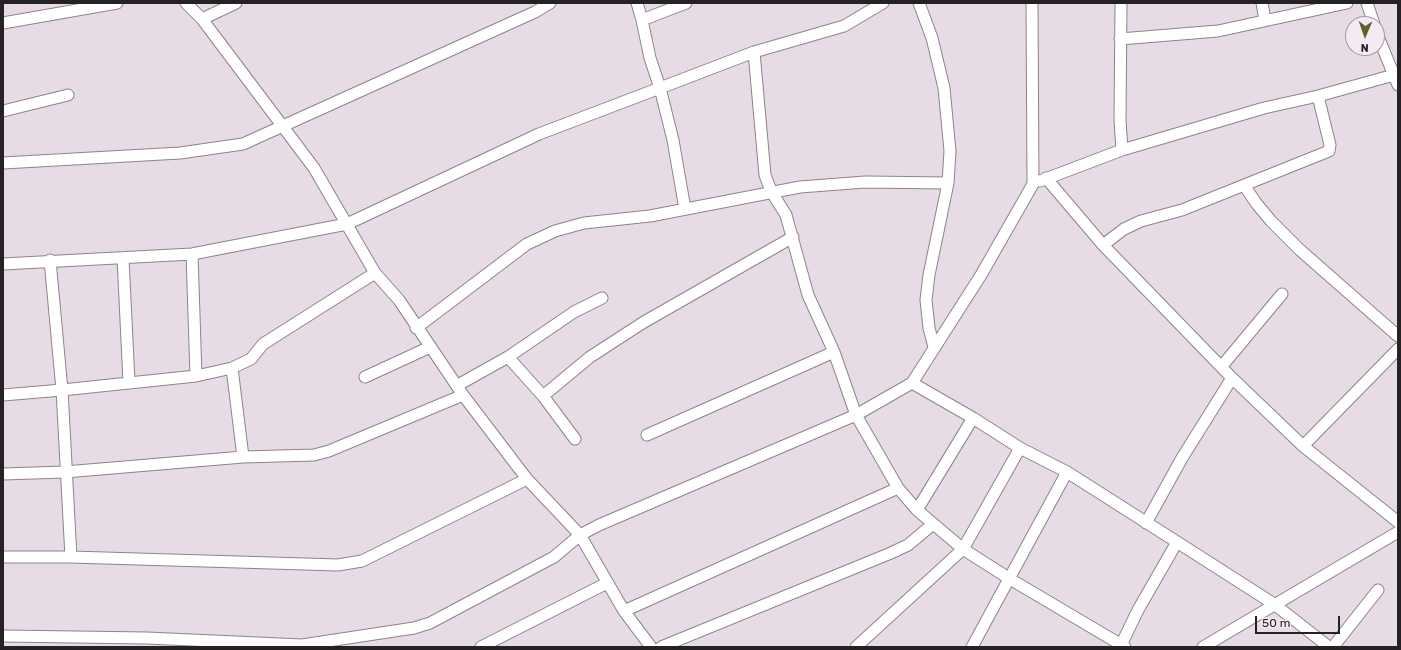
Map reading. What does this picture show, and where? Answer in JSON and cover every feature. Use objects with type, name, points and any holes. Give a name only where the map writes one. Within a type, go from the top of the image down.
[{"type":"street","points":[[3,23],[117,3]]},
{"type":"street","points":[[186,3],[202,19],[284,126],[314,168],[375,272],[399,300],[416,328],[458,385],[463,395],[527,479],[580,535],[624,611],[651,647]]},
{"type":"street","points":[[202,19],[236,3]]},
{"type":"street","points":[[3,163],[180,153],[243,144],[535,12],[550,3]]},
{"type":"street","points":[[637,3],[650,58],[660,88],[673,140],[685,209]]},
{"type":"street","points":[[642,20],[686,3]]},
{"type":"street","points":[[3,264],[50,260],[192,254],[347,224],[539,134],[754,52],[844,26],[883,3]]},
{"type":"street","points":[[919,3],[932,38],[944,88],[950,151],[948,183],[929,275],[926,300],[929,328],[934,347]]},
{"type":"street","points":[[3,636],[147,638],[301,646],[414,628],[430,623],[554,557],[580,535],[856,415],[912,383],[981,275],[1033,184],[1032,3]]},
{"type":"street","points":[[1121,3],[1120,39],[1122,150]]},
{"type":"street","points":[[1262,3],[1265,20]]},
{"type":"street","points":[[1120,39],[1218,31],[1347,3]]},
{"type":"street","points":[[1367,3],[1371,16]]},
{"type":"street","points":[[1033,184],[1122,150],[1264,108],[1318,96],[1395,73],[1385,51]]},
{"type":"street","points":[[754,52],[763,166],[771,191],[786,215],[808,295],[834,352],[856,415],[898,488],[917,510],[963,549],[1010,579],[1123,646],[1138,610],[1177,542]]},
{"type":"street","points":[[3,111],[68,95]]},
{"type":"street","points":[[1103,245],[1124,229],[1141,221],[1182,210],[1329,151],[1330,146],[1318,96]]},
{"type":"street","points":[[1046,178],[1103,245],[1232,378],[1303,446],[1398,522]]},
{"type":"street","points":[[416,328],[528,244],[555,231],[584,223],[650,216],[771,191],[800,187],[865,182],[948,183]]},
{"type":"street","points":[[1244,185],[1264,214],[1300,250],[1398,336]]},
{"type":"street","points":[[543,396],[590,357],[644,322],[793,237]]},
{"type":"street","points":[[192,254],[196,376]]},
{"type":"street","points":[[123,258],[129,382]]},
{"type":"street","points":[[50,260],[62,390],[70,557]]},
{"type":"street","points":[[3,394],[62,390],[196,376],[232,368],[252,359],[263,344],[375,272]]},
{"type":"street","points":[[1222,366],[1282,294]]},
{"type":"street","points":[[458,385],[508,357],[574,312],[602,298]]},
{"type":"street","points":[[365,377],[430,347]]},
{"type":"street","points":[[1303,446],[1398,349]]},
{"type":"street","points":[[647,436],[834,352]]},
{"type":"street","points":[[508,357],[543,396],[575,439]]},
{"type":"street","points":[[232,368],[243,457]]},
{"type":"street","points":[[1146,523],[1182,458],[1232,378]]},
{"type":"street","points":[[912,383],[973,418],[1020,448],[1067,472],[1274,604],[1321,645]]},
{"type":"street","points":[[3,474],[65,472],[243,457],[314,455],[329,451],[463,395]]},
{"type":"street","points":[[917,510],[973,418]]},
{"type":"street","points":[[856,647],[963,549],[1020,448]]},
{"type":"street","points":[[974,647],[1067,472]]},
{"type":"street","points":[[3,557],[70,557],[338,565],[362,562],[527,479]]},
{"type":"street","points":[[624,611],[898,488]]},
{"type":"street","points":[[661,647],[891,553],[908,545],[933,524]]},
{"type":"street","points":[[1204,647],[1274,604],[1398,532]]},
{"type":"street","points":[[481,647],[607,583]]},
{"type":"street","points":[[1333,647],[1378,590]]}]
